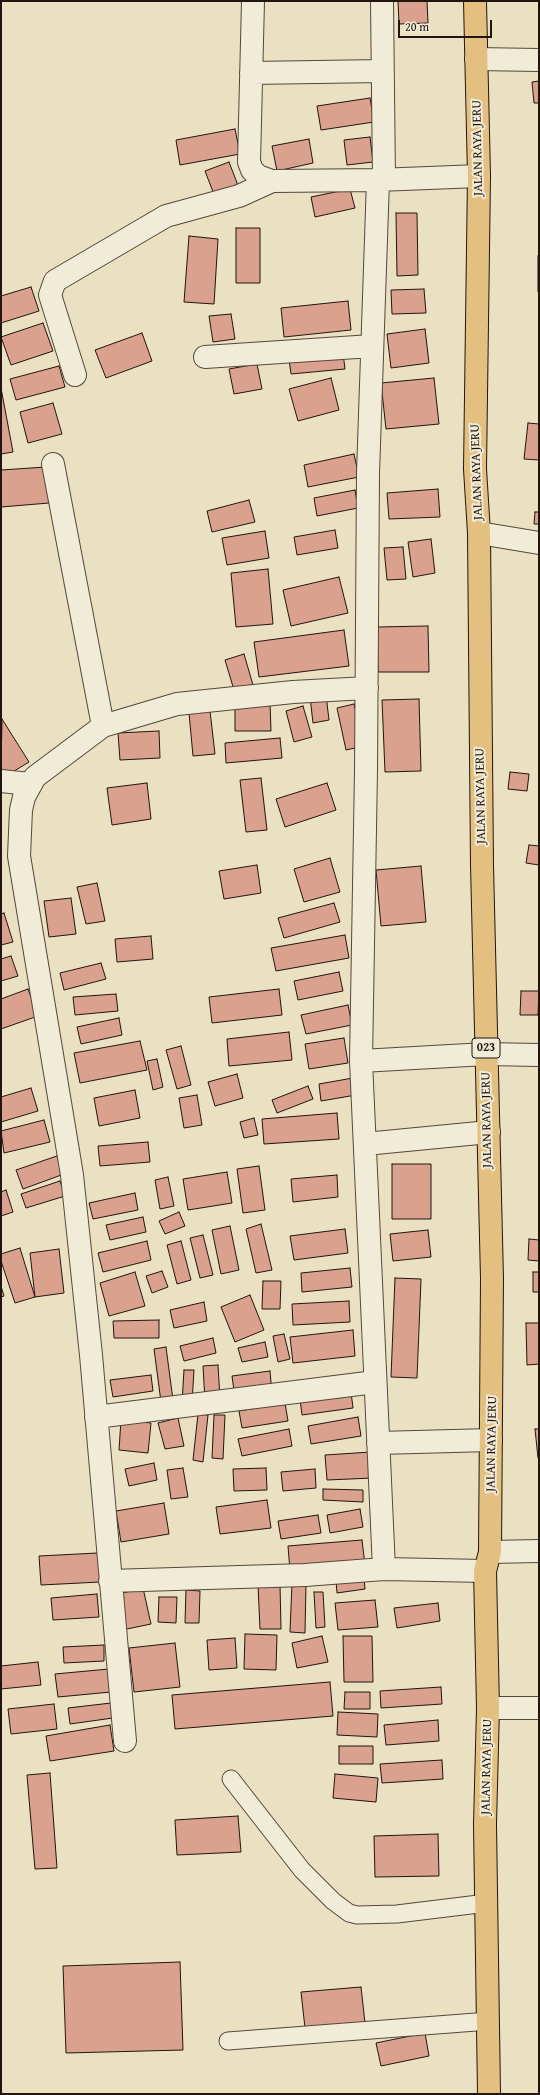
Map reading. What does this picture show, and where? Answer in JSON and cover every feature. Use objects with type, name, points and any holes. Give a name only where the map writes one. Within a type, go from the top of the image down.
[{"type":"main road","name":"JALAN RAYA JERU","points":[[475,1],[479,176],[475,364],[475,469],[479,533],[482,865],[492,1279],[491,1440],[488,1561],[488,1708],[485,1824],[489,2094]]},
{"type":"street","points":[[252,1],[249,162],[252,170],[258,176],[272,181],[381,180],[479,176]]},
{"type":"street","points":[[382,1],[381,180],[372,346],[368,474],[362,1061],[384,1570]]},
{"type":"street","points":[[476,59],[539,60]]},
{"type":"street","points":[[251,73],[382,71]]},
{"type":"street","points":[[76,375],[64,344],[50,295],[55,281],[166,216],[240,196],[272,181]]},
{"type":"street","points":[[205,356],[372,346]]},
{"type":"street","points":[[53,464],[103,726]]},
{"type":"street","points":[[479,533],[539,543]]},
{"type":"street","points":[[125,1741],[96,1417],[72,1175],[19,856],[20,810],[24,797],[35,777],[103,726],[178,704],[293,692],[367,688]]},
{"type":"street","points":[[1,781],[30,784]]},
{"type":"street","points":[[362,1061],[486,1054],[539,1055]]},
{"type":"street","points":[[365,1144],[489,1132]]},
{"type":"street","points":[[96,1417],[376,1382]]},
{"type":"street","points":[[378,1443],[491,1440]]},
{"type":"street","points":[[110,1581],[305,1576],[488,1561],[539,1551]]},
{"type":"street","points":[[488,1708],[539,1708]]},
{"type":"lane","points":[[231,1779],[302,1870],[333,1901],[349,1913],[357,1915],[397,1914],[487,1903]]},
{"type":"lane","points":[[228,2041],[489,2021]]},
{"type":"building","points":[[398,1],[427,1],[428,23],[399,24]]},
{"type":"building","points":[[539,81],[539,103],[534,103],[532,82]]},
{"type":"building","points":[[370,98],[374,122],[321,130],[317,106]]},
{"type":"building","points":[[235,129],[240,154],[180,165],[176,140]]},
{"type":"building","points":[[370,137],[373,162],[347,165],[344,140]]},
{"type":"building","points":[[309,139],[313,163],[277,171],[272,146]]},
{"type":"building","points":[[229,162],[239,188],[215,197],[205,171]]},
{"type":"building","points":[[350,189],[355,208],[315,217],[311,197]]},
{"type":"building","points":[[396,213],[417,213],[418,275],[397,276]]},
{"type":"building","points":[[236,228],[260,228],[260,283],[236,283]]},
{"type":"building","points":[[189,236],[218,239],[214,304],[184,302]]},
{"type":"building","points":[[539,256],[539,292],[538,292]]},
{"type":"building","points":[[31,287],[39,311],[1,323],[1,296]]},
{"type":"building","points":[[424,289],[426,313],[392,314],[391,290]]},
{"type":"building","points":[[348,301],[351,330],[284,337],[281,308]]},
{"type":"building","points":[[231,314],[235,339],[213,342],[209,316]]},
{"type":"building","points":[[43,323],[53,351],[11,365],[1,337]]},
{"type":"building","points":[[425,329],[429,363],[391,368],[387,334]]},
{"type":"building","points":[[142,333],[152,361],[106,378],[95,350]]},
{"type":"building","points":[[343,353],[345,369],[291,374],[289,359]]},
{"type":"building","points":[[257,364],[262,389],[234,394],[229,369]]},
{"type":"building","points":[[59,366],[65,387],[16,400],[10,379]]},
{"type":"building","points":[[331,378],[339,410],[298,421],[289,389]]},
{"type":"building","points":[[434,378],[439,424],[386,429],[381,383]]},
{"type":"building","points":[[1,388],[13,452],[1,454]]},
{"type":"building","points":[[53,403],[62,434],[28,443],[20,412]]},
{"type":"building","points":[[528,423],[539,424],[539,460],[524,459]]},
{"type":"building","points":[[354,454],[359,477],[308,487],[304,465]]},
{"type":"building","points":[[46,467],[49,503],[1,507],[1,470]]},
{"type":"building","points":[[438,489],[440,517],[389,519],[387,493]]},
{"type":"building","points":[[355,490],[358,508],[317,516],[314,498]]},
{"type":"building","points":[[249,500],[255,522],[212,532],[207,511]]},
{"type":"building","points":[[535,512],[539,512],[539,524],[534,524]]},
{"type":"building","points":[[335,530],[338,548],[297,555],[294,537]]},
{"type":"building","points":[[265,531],[269,558],[227,565],[222,538]]},
{"type":"building","points":[[431,539],[435,573],[413,577],[408,542]]},
{"type":"building","points":[[403,547],[406,579],[387,580],[384,548]]},
{"type":"building","points":[[268,569],[273,624],[236,627],[231,573]]},
{"type":"building","points":[[339,577],[348,613],[291,626],[283,590]]},
{"type":"building","points":[[428,626],[429,672],[378,672],[377,627]]},
{"type":"building","points":[[344,630],[349,666],[259,677],[254,642]]},
{"type":"building","points":[[244,654],[253,685],[234,690],[225,660]]},
{"type":"building","points":[[326,695],[329,720],[313,723],[310,697]]},
{"type":"building","points":[[419,699],[421,771],[385,772],[382,700]]},
{"type":"building","points":[[270,703],[271,731],[235,731],[235,704]]},
{"type":"building","points":[[354,704],[364,746],[346,750],[337,708]]},
{"type":"building","points":[[303,706],[312,737],[294,742],[286,711]]},
{"type":"building","points":[[210,711],[215,754],[193,756],[189,713]]},
{"type":"building","points":[[2,719],[29,762],[6,776],[1,768]]},
{"type":"building","points":[[159,731],[160,758],[120,760],[118,733]]},
{"type":"building","points":[[280,738],[282,758],[226,763],[225,743]]},
{"type":"building","points":[[510,772],[529,774],[527,791],[508,789]]},
{"type":"building","points":[[261,778],[267,830],[246,832],[240,780]]},
{"type":"building","points":[[147,783],[151,819],[112,825],[107,788]]},
{"type":"building","points":[[327,783],[336,810],[285,827],[276,799]]},
{"type":"building","points":[[529,845],[539,846],[539,865],[526,863]]},
{"type":"building","points":[[330,858],[340,892],[304,902],[294,869]]},
{"type":"building","points":[[257,865],[261,893],[224,899],[219,871]]},
{"type":"building","points":[[421,866],[426,922],[381,926],[376,870]]},
{"type":"building","points":[[97,883],[105,921],[86,924],[77,887]]},
{"type":"building","points":[[71,898],[76,934],[49,937],[44,901]]},
{"type":"building","points":[[334,903],[340,922],[284,938],[278,918]]},
{"type":"building","points":[[4,913],[13,942],[1,945],[1,914]]},
{"type":"building","points":[[345,935],[349,958],[276,971],[271,948]]},
{"type":"building","points":[[151,936],[153,959],[117,962],[115,939]]},
{"type":"building","points":[[11,956],[18,976],[1,981],[1,959]]},
{"type":"building","points":[[101,963],[106,979],[64,990],[60,973]]},
{"type":"building","points":[[339,972],[343,991],[298,1000],[294,981]]},
{"type":"building","points":[[28,989],[38,1016],[1,1029],[1,999]]},
{"type":"building","points":[[279,989],[282,1015],[212,1023],[209,997]]},
{"type":"building","points":[[521,991],[539,991],[538,1015],[520,1015]]},
{"type":"building","points":[[116,994],[118,1011],[75,1015],[73,997]]},
{"type":"building","points":[[348,1005],[352,1025],[306,1034],[301,1015]]},
{"type":"building","points":[[119,1018],[122,1035],[81,1044],[77,1027]]},
{"type":"building","points":[[289,1032],[292,1060],[229,1066],[227,1039]]},
{"type":"building","points":[[344,1038],[348,1063],[309,1069],[305,1044]]},
{"type":"building","points":[[140,1041],[147,1070],[80,1083],[74,1053]]},
{"type":"building","points":[[181,1046],[191,1085],[177,1089],[166,1050]]},
{"type":"building","points":[[157,1059],[163,1087],[153,1090],[147,1061]]},
{"type":"building","points":[[237,1074],[243,1098],[215,1106],[208,1082]]},
{"type":"building","points":[[353,1078],[356,1095],[321,1101],[319,1084]]},
{"type":"building","points":[[308,1086],[313,1099],[277,1113],[272,1100]]},
{"type":"building","points":[[31,1088],[38,1111],[1,1122],[1,1097]]},
{"type":"building","points":[[135,1090],[140,1118],[99,1126],[94,1098]]},
{"type":"building","points":[[197,1095],[202,1125],[184,1128],[179,1098]]},
{"type":"building","points":[[337,1113],[339,1139],[264,1144],[262,1119]]},
{"type":"building","points":[[254,1118],[258,1135],[244,1138],[240,1122]]},
{"type":"building","points":[[44,1120],[50,1142],[4,1153],[1,1131]]},
{"type":"building","points":[[148,1142],[150,1162],[100,1166],[98,1146]]},
{"type":"building","points":[[57,1156],[64,1174],[23,1189],[16,1170]]},
{"type":"building","points":[[392,1164],[431,1164],[431,1219],[392,1219]]},
{"type":"building","points":[[259,1166],[265,1210],[243,1213],[237,1169]]},
{"type":"building","points":[[227,1172],[232,1203],[188,1210],[183,1179]]},
{"type":"building","points":[[337,1175],[338,1197],[293,1202],[291,1179]]},
{"type":"building","points":[[168,1177],[174,1206],[160,1209],[155,1180]]},
{"type":"building","points":[[60,1181],[65,1196],[26,1208],[21,1194]]},
{"type":"building","points":[[6,1190],[13,1212],[1,1216],[1,1192]]},
{"type":"building","points":[[135,1193],[138,1210],[93,1219],[89,1203]]},
{"type":"building","points":[[179,1212],[185,1226],[165,1234],[159,1221]]},
{"type":"building","points":[[143,1217],[146,1232],[110,1240],[106,1225]]},
{"type":"building","points":[[261,1224],[272,1270],[256,1273],[246,1229]]},
{"type":"building","points":[[230,1226],[239,1270],[221,1274],[212,1230]]},
{"type":"building","points":[[345,1229],[348,1253],[294,1260],[290,1236]]},
{"type":"building","points":[[428,1230],[431,1257],[393,1261],[390,1234]]},
{"type":"building","points":[[203,1235],[213,1275],[200,1278],[190,1238]]},
{"type":"building","points":[[529,1239],[539,1240],[539,1261],[528,1260]]},
{"type":"building","points":[[147,1241],[151,1260],[103,1272],[98,1253]]},
{"type":"building","points":[[181,1241],[191,1280],[177,1284],[167,1245]]},
{"type":"building","points":[[20,1248],[35,1297],[15,1303],[1,1261],[1,1254]]},
{"type":"building","points":[[59,1249],[64,1293],[35,1297],[30,1253]]},
{"type":"building","points":[[350,1268],[352,1287],[302,1292],[301,1273]]},
{"type":"building","points":[[162,1271],[168,1287],[152,1293],[146,1276]]},
{"type":"building","points":[[135,1272],[145,1306],[109,1316],[100,1283]]},
{"type":"building","points":[[533,1272],[539,1272],[539,1292],[533,1292]]},
{"type":"building","points":[[395,1278],[421,1279],[417,1378],[391,1377]]},
{"type":"building","points":[[263,1281],[281,1281],[280,1309],[262,1309]]},
{"type":"building","points":[[1,1286],[4,1296],[1,1297]]},
{"type":"building","points":[[250,1295],[264,1330],[235,1342],[221,1307]]},
{"type":"building","points":[[349,1301],[350,1322],[293,1325],[292,1304]]},
{"type":"building","points":[[204,1302],[207,1321],[174,1328],[170,1310]]},
{"type":"building","points":[[159,1320],[159,1338],[114,1338],[113,1321]]},
{"type":"building","points":[[526,1323],[539,1323],[539,1364],[527,1365]]},
{"type":"building","points":[[353,1330],[355,1356],[293,1363],[290,1337]]},
{"type":"building","points":[[284,1334],[290,1359],[278,1362],[273,1336]]},
{"type":"building","points":[[213,1338],[216,1353],[184,1361],[180,1346]]},
{"type":"building","points":[[265,1342],[268,1357],[242,1362],[238,1348]]},
{"type":"building","points":[[166,1347],[173,1400],[161,1402],[154,1349]]},
{"type":"building","points":[[218,1365],[220,1399],[205,1400],[203,1366]]},
{"type":"building","points":[[184,1370],[194,1370],[192,1403],[182,1403]]},
{"type":"building","points":[[270,1371],[272,1393],[235,1398],[232,1376]]},
{"type":"building","points":[[151,1375],[153,1391],[113,1397],[110,1380]]},
{"type":"building","points":[[351,1392],[353,1408],[302,1415],[300,1399]]},
{"type":"building","points":[[285,1403],[288,1421],[242,1428],[239,1411]]},
{"type":"building","points":[[198,1414],[208,1415],[203,1462],[193,1460]]},
{"type":"building","points":[[214,1415],[225,1415],[223,1459],[212,1458]]},
{"type":"building","points":[[358,1417],[361,1436],[311,1444],[308,1426]]},
{"type":"building","points":[[178,1418],[184,1446],[165,1449],[158,1423]]},
{"type":"building","points":[[121,1420],[151,1423],[148,1453],[119,1450]]},
{"type":"building","points":[[289,1429],[292,1446],[242,1456],[238,1439]]},
{"type":"building","points":[[535,1429],[539,1429],[539,1458],[538,1458]]},
{"type":"building","points":[[371,1452],[373,1478],[327,1480],[325,1455]]},
{"type":"building","points":[[154,1463],[157,1480],[129,1486],[125,1469]]},
{"type":"building","points":[[183,1468],[188,1497],[171,1499],[167,1470]]},
{"type":"building","points":[[266,1468],[267,1490],[234,1491],[233,1469]]},
{"type":"building","points":[[315,1469],[316,1488],[283,1491],[281,1472]]},
{"type":"building","points":[[323,1489],[363,1490],[363,1502],[323,1500]]},
{"type":"building","points":[[267,1500],[271,1528],[220,1534],[216,1507]]},
{"type":"building","points":[[164,1503],[169,1534],[121,1542],[116,1511]]},
{"type":"building","points":[[360,1509],[363,1527],[330,1533],[327,1515]]},
{"type":"building","points":[[318,1515],[321,1533],[281,1539],[278,1521]]},
{"type":"building","points":[[362,1540],[365,1565],[290,1571],[288,1546]]},
{"type":"building","points":[[98,1553],[100,1582],[41,1585],[39,1556]]},
{"type":"building","points":[[364,1578],[365,1589],[337,1593],[336,1581]]},
{"type":"building","points":[[292,1583],[306,1584],[305,1633],[290,1632]]},
{"type":"building","points":[[280,1584],[281,1629],[260,1629],[258,1585]]},
{"type":"building","points":[[143,1588],[151,1624],[122,1630],[114,1595]]},
{"type":"building","points":[[186,1590],[200,1591],[199,1623],[185,1623]]},
{"type":"building","points":[[314,1592],[323,1592],[325,1627],[316,1628]]},
{"type":"building","points":[[97,1594],[99,1617],[53,1620],[51,1598]]},
{"type":"building","points":[[159,1597],[177,1597],[176,1623],[158,1622]]},
{"type":"building","points":[[375,1600],[378,1627],[338,1630],[335,1603]]},
{"type":"building","points":[[438,1603],[440,1621],[397,1628],[394,1608]]},
{"type":"building","points":[[245,1634],[277,1635],[276,1670],[244,1669]]},
{"type":"building","points":[[322,1636],[328,1662],[297,1668],[292,1643]]},
{"type":"building","points":[[343,1636],[372,1636],[373,1682],[344,1682]]},
{"type":"building","points":[[235,1638],[237,1668],[209,1670],[207,1640]]},
{"type":"building","points":[[175,1643],[180,1687],[134,1692],[129,1648]]},
{"type":"building","points":[[104,1645],[104,1661],[64,1663],[63,1647]]},
{"type":"building","points":[[38,1662],[41,1685],[1,1689],[1,1666]]},
{"type":"building","points":[[109,1669],[111,1692],[58,1697],[55,1674]]},
{"type":"building","points":[[330,1682],[333,1716],[175,1729],[172,1695]]},
{"type":"building","points":[[441,1687],[442,1704],[381,1708],[380,1691]]},
{"type":"building","points":[[345,1692],[370,1692],[370,1709],[344,1709]]},
{"type":"building","points":[[111,1703],[113,1718],[70,1724],[68,1708]]},
{"type":"building","points":[[54,1704],[57,1729],[11,1734],[8,1709]]},
{"type":"building","points":[[338,1712],[378,1714],[377,1737],[337,1735]]},
{"type":"building","points":[[438,1720],[439,1741],[386,1745],[384,1725]]},
{"type":"building","points":[[110,1725],[114,1751],[50,1761],[46,1736]]},
{"type":"building","points":[[339,1746],[373,1746],[373,1764],[339,1764]]},
{"type":"building","points":[[442,1760],[443,1779],[382,1783],[380,1764]]},
{"type":"building","points":[[50,1773],[57,1868],[35,1869],[27,1775]]},
{"type":"building","points":[[335,1774],[378,1778],[376,1802],[333,1798]]},
{"type":"building","points":[[238,1816],[241,1852],[177,1855],[175,1820]]},
{"type":"building","points":[[438,1834],[439,1876],[375,1877],[374,1836]]},
{"type":"building","points":[[180,1962],[183,2050],[66,2053],[63,1966]]},
{"type":"building","points":[[361,1987],[365,2023],[305,2028],[301,1992]]},
{"type":"building","points":[[425,2033],[429,2056],[381,2066],[376,2043]]}]
